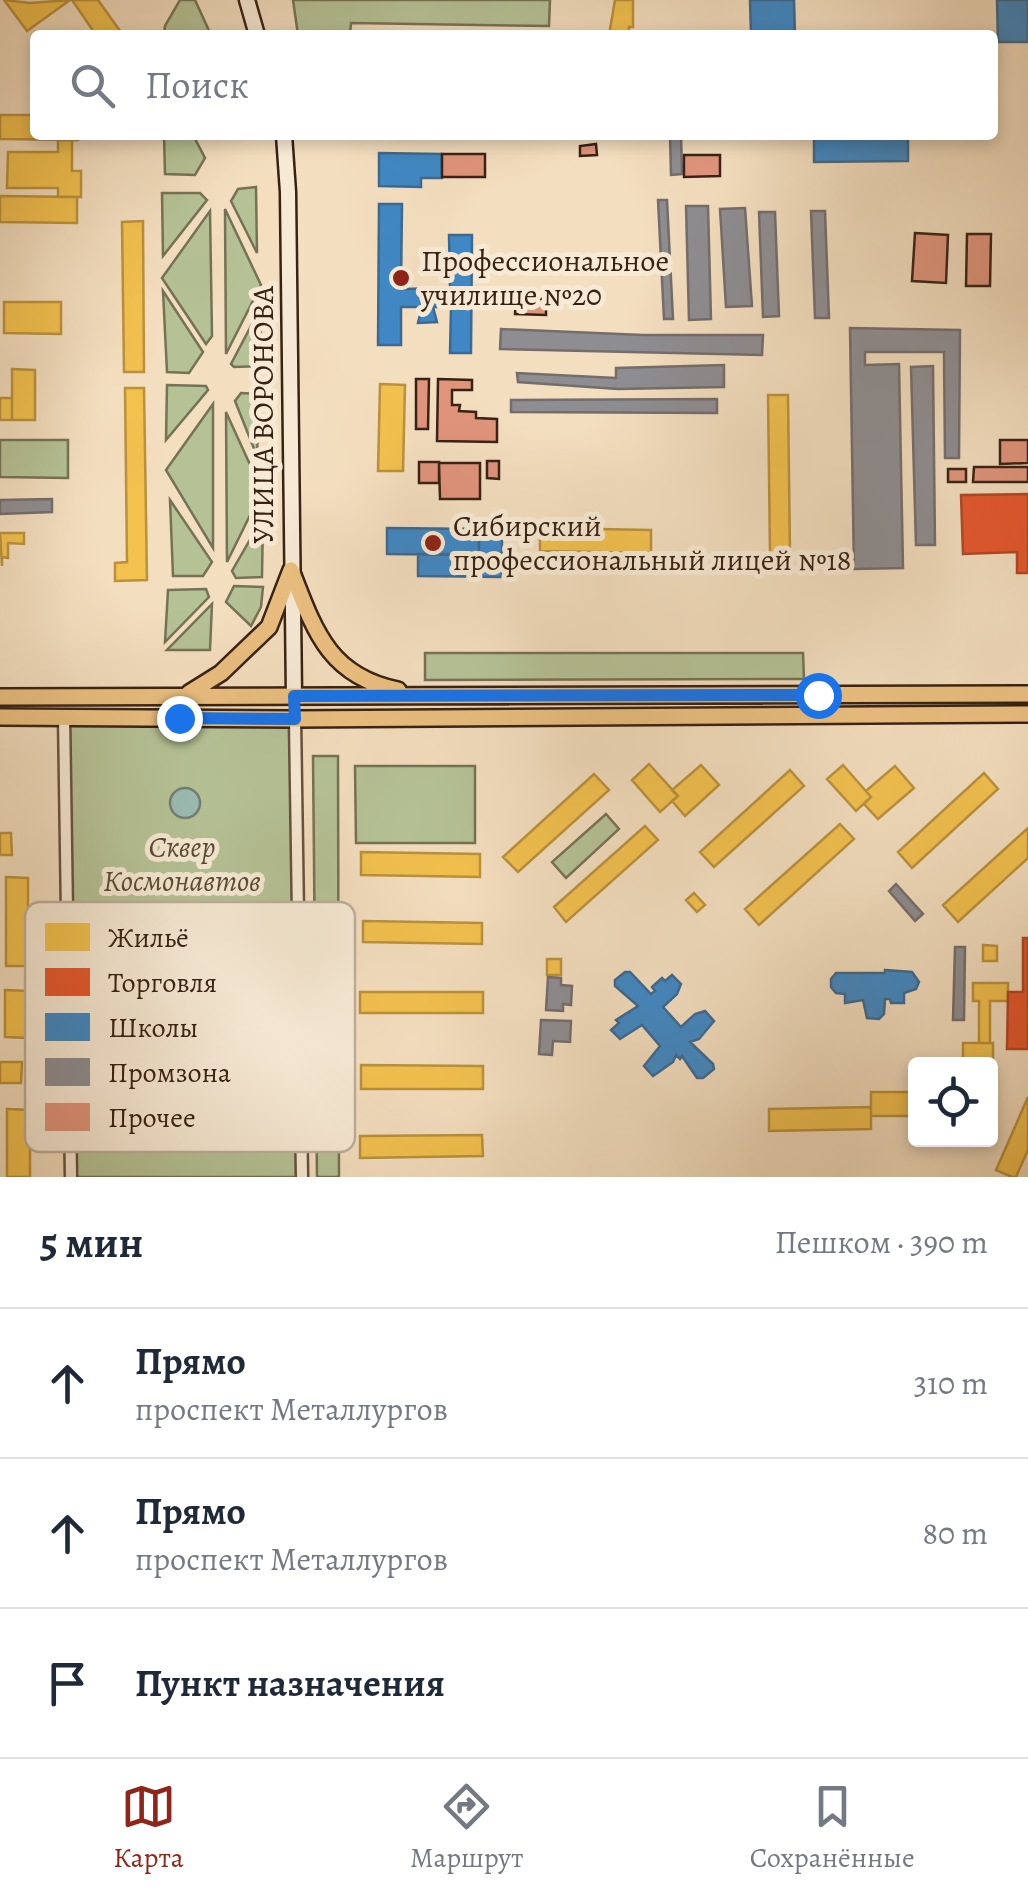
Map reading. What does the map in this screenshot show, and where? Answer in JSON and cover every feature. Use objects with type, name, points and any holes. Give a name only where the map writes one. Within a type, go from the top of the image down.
[{"type":"main road","points":[[247,0],[256,30]]},
{"type":"main road","name":"УЛИЦА ВОРОНОВА","points":[[284,140],[290,264],[294,696]]},
{"type":"main road","points":[[291,570],[315,628],[332,657],[366,681],[423,695]]},
{"type":"main road","points":[[182,695],[221,673],[261,637],[274,619],[291,570]]},
{"type":"main road","points":[[0,696],[1028,694]]},
{"type":"main road","points":[[294,696],[295,719]]},
{"type":"main road","points":[[64,697],[64,716]]},
{"type":"main road","points":[[0,717],[1028,714]]},
{"type":"street","points":[[64,716],[67,902]]},
{"type":"street","points":[[295,719],[298,902]]},
{"type":"street","points":[[71,1152],[71,1177]]},
{"type":"street","points":[[302,1152],[302,1177]]},
{"type":"green space","points":[[180,0],[195,0],[209,30],[165,30]]},
{"type":"green space","points":[[293,0],[550,0],[549,26],[351,23],[350,30],[297,30]]},
{"type":"green space","points":[[164,140],[196,140],[205,158],[195,175],[165,174]]},
{"type":"green space","points":[[256,187],[257,253],[231,201],[238,189]]},
{"type":"green space","points":[[162,193],[200,193],[207,200],[163,256]]},
{"type":"green space","points":[[225,209],[261,285],[226,354]]},
{"type":"green space","points":[[210,211],[212,336],[206,344],[162,278]]},
{"type":"green space","points":[[163,291],[203,352],[189,373],[167,372]]},
{"type":"green space","points":[[261,307],[260,366],[234,367],[231,364]]},
{"type":"green space","points":[[167,385],[206,386],[208,390],[166,440]]},
{"type":"green space","points":[[241,393],[259,394],[257,456],[235,401]]},
{"type":"green space","points":[[213,404],[213,548],[166,470]]},
{"type":"green space","points":[[226,412],[262,491],[227,562]]},
{"type":"green space","points":[[0,440],[68,440],[68,478],[0,477]]},
{"type":"green space","points":[[170,500],[212,562],[203,576],[173,576]]},
{"type":"green space","points":[[263,517],[262,577],[236,578],[232,571]]},
{"type":"green space","points":[[234,586],[263,587],[261,607],[251,626],[226,602]]},
{"type":"green space","points":[[206,589],[209,597],[165,642],[168,590]]},
{"type":"green space","points":[[212,604],[210,650],[167,650]]},
{"type":"green space","points":[[425,653],[803,653],[804,679],[425,680]]},
{"type":"green space","name":"Сквер Космонавтов","points":[[64,716],[295,719],[298,902],[67,902]]},
{"type":"green space","points":[[313,756],[338,756],[338,902],[314,902]]},
{"type":"green space","points":[[355,766],[475,766],[475,843],[356,843]]},
{"type":"green space","points":[[606,814],[619,829],[566,878],[552,862]]},
{"type":"green space","points":[[71,1152],[302,1152],[302,1177],[71,1177]]},
{"type":"green space","points":[[317,1152],[339,1152],[339,1177],[317,1177]]},
{"type":"water","points":[[185,788],[196,792],[200,803],[196,814],[185,818],[174,814],[170,803],[174,792]]},
{"type":"building: Жильё","points":[[4,0],[30,3],[70,0],[27,31]]},
{"type":"building: Жильё","points":[[72,0],[98,0],[119,30],[93,30]]},
{"type":"building: Жильё","points":[[615,0],[633,0],[633,27],[610,30]]},
{"type":"building: Жильё","points":[[0,115],[30,115],[30,139],[0,139]]},
{"type":"building: Жильё","points":[[58,140],[72,140],[72,171],[81,171],[81,197],[58,197],[58,188],[7,188],[8,152],[58,152]]},
{"type":"building: Жильё","points":[[0,196],[77,197],[77,223],[0,222]]},
{"type":"building: Жильё","points":[[143,221],[144,372],[124,372],[122,222]]},
{"type":"building: Жильё","points":[[4,302],[61,302],[61,334],[4,333]]},
{"type":"building: Жильё","points":[[12,369],[35,370],[35,420],[12,420]]},
{"type":"building: Жильё","points":[[380,384],[405,385],[403,471],[378,471]]},
{"type":"building: Жильё","points":[[125,388],[144,388],[147,580],[115,581],[115,563],[127,562]]},
{"type":"building: Жильё","points":[[768,395],[788,395],[790,554],[770,554]]},
{"type":"building: Жильё","points":[[0,398],[12,398],[12,420],[0,420]]},
{"type":"building: Жильё","points":[[540,528],[651,530],[651,553],[540,551]]},
{"type":"building: Жильё","points":[[0,533],[24,533],[24,544],[8,543],[8,558],[2,557],[2,566]]},
{"type":"building: Жильё","points":[[649,764],[678,796],[660,812],[632,780]]},
{"type":"building: Жильё","points":[[701,765],[719,785],[685,816],[672,801],[678,796],[672,790]]},
{"type":"building: Жильё","points":[[843,765],[871,797],[856,811],[827,779]]},
{"type":"building: Жильё","points":[[895,766],[914,788],[878,819],[864,804],[871,797],[866,791]]},
{"type":"building: Жильё","points":[[790,770],[804,786],[714,867],[700,852]]},
{"type":"building: Жильё","points":[[984,773],[998,789],[912,868],[898,852]]},
{"type":"building: Жильё","points":[[594,774],[609,790],[518,872],[503,857]]},
{"type":"building: Жильё","points":[[840,824],[854,839],[759,925],[745,909]]},
{"type":"building: Жильё","points":[[645,826],[658,840],[566,922],[554,907]]},
{"type":"building: Жильё","points":[[1028,828],[1028,858],[958,922],[943,905]]},
{"type":"building: Жильё","points":[[0,833],[11,833],[12,855],[0,855]]},
{"type":"building: Жильё","points":[[361,852],[480,854],[480,877],[361,875]]},
{"type":"building: Жильё","points":[[6,877],[28,878],[25,966],[6,966]]},
{"type":"building: Жильё","points":[[694,893],[705,905],[697,912],[686,900]]},
{"type":"building: Жильё","points":[[363,921],[482,923],[482,944],[363,942]]},
{"type":"building: Жильё","points":[[983,945],[997,946],[997,961],[983,961]]},
{"type":"building: Жильё","points":[[547,959],[561,959],[561,975],[547,975]]},
{"type":"building: Жильё","points":[[973,983],[1008,983],[1008,1001],[990,1001],[990,1043],[979,1043],[979,1001],[973,1001]]},
{"type":"building: Жильё","points":[[5,990],[25,991],[25,1038],[5,1037]]},
{"type":"building: Жильё","points":[[360,992],[483,992],[483,1013],[360,1013]]},
{"type":"building: Жильё","points":[[963,1043],[993,1043],[993,1057],[963,1057]]},
{"type":"building: Жильё","points":[[0,1062],[22,1062],[21,1083],[0,1083]]},
{"type":"building: Жильё","points":[[361,1065],[483,1066],[483,1089],[361,1089]]},
{"type":"building: Жильё","points":[[871,1092],[908,1092],[908,1116],[871,1116]]},
{"type":"building: Жильё","points":[[1028,1097],[1028,1150],[1016,1177],[1012,1177],[996,1170]]},
{"type":"building: Жильё","points":[[871,1107],[871,1129],[769,1131],[769,1109]]},
{"type":"building: Жильё","points":[[7,1109],[25,1110],[25,1152],[30,1152],[30,1177],[7,1177]]},
{"type":"building: Жильё","points":[[482,1135],[483,1156],[360,1158],[360,1136]]},
{"type":"building: Торговля","points":[[1028,494],[1028,573],[1017,573],[1017,552],[963,554],[961,495]]},
{"type":"building: Торговля","points":[[1023,938],[1028,938],[1028,1049],[1007,1049],[1008,992],[1023,992]]},
{"type":"building: Школы","points":[[750,0],[794,0],[795,30],[751,30]]},
{"type":"building: Школы","points":[[997,0],[1028,0],[1028,42],[998,42]]},
{"type":"building: Школы","points":[[814,140],[908,140],[908,161],[814,162]]},
{"type":"building: Школы","name":"Профессиональное училище №20","points":[[379,153],[442,154],[442,178],[421,178],[421,187],[379,186]]},
{"type":"building: Школы","points":[[379,204],[402,204],[401,289],[450,288],[449,235],[472,235],[471,353],[450,353],[451,307],[433,307],[437,322],[418,323],[422,307],[401,307],[401,345],[378,345]]},
{"type":"building: Школы","name":"Сибирский профессиональный лицей №18","points":[[387,528],[479,529],[479,555],[387,554]]},
{"type":"building: Школы","points":[[479,532],[502,533],[502,577],[418,576],[418,554],[479,555]]},
{"type":"building: Школы","points":[[630,972],[651,994],[655,991],[652,987],[662,978],[665,981],[672,975],[681,984],[677,994],[663,1007],[681,1027],[695,1014],[705,1011],[714,1021],[699,1039],[690,1042],[714,1069],[697,1078],[682,1056],[680,1059],[676,1055],[673,1062],[653,1076],[644,1066],[660,1046],[642,1025],[620,1039],[611,1030],[619,1023],[616,1020],[638,1006],[615,986],[615,980]]},
{"type":"building: Школы","points":[[912,972],[919,982],[916,989],[904,993],[904,1003],[885,999],[884,1014],[879,1019],[867,1018],[863,1000],[845,1003],[845,994],[836,993],[831,987],[836,973]]},
{"type":"building: Промзона","points":[[670,140],[681,140],[682,174],[671,175]]},
{"type":"building: Промзона","points":[[658,200],[667,200],[673,319],[664,319]]},
{"type":"building: Промзона","points":[[686,206],[708,206],[711,319],[689,320]]},
{"type":"building: Промзона","points":[[745,208],[752,306],[726,307],[720,209]]},
{"type":"building: Промзона","points":[[811,211],[825,211],[829,318],[815,318]]},
{"type":"building: Промзона","points":[[759,212],[775,212],[779,316],[763,317]]},
{"type":"building: Промзона","points":[[850,328],[960,330],[959,458],[945,458],[944,352],[865,352],[865,365],[899,364],[903,568],[854,569]]},
{"type":"building: Промзона","points":[[501,329],[763,335],[762,355],[500,349]]},
{"type":"building: Промзона","points":[[724,365],[724,387],[618,389],[518,382],[517,373],[616,378],[616,368]]},
{"type":"building: Промзона","points":[[933,366],[935,545],[916,545],[911,367]]},
{"type":"building: Промзона","points":[[717,399],[717,413],[511,412],[511,400]]},
{"type":"building: Промзона","points":[[52,499],[52,512],[0,514],[0,500]]},
{"type":"building: Промзона","points":[[896,884],[923,914],[915,921],[889,891]]},
{"type":"building: Промзона","points":[[955,947],[965,947],[964,1020],[953,1020]]},
{"type":"building: Промзона","points":[[548,977],[561,978],[561,985],[572,986],[571,1005],[563,1004],[563,1011],[546,1010]]},
{"type":"building: Промзона","points":[[541,1020],[571,1021],[570,1042],[553,1041],[552,1055],[539,1054]]},
{"type":"building: Прочее","points":[[596,144],[597,155],[580,156],[580,146]]},
{"type":"building: Прочее","points":[[442,154],[485,154],[485,177],[442,177]]},
{"type":"building: Прочее","points":[[684,155],[720,155],[720,176],[684,177]]},
{"type":"building: Прочее","points":[[915,233],[948,235],[946,283],[912,281]]},
{"type":"building: Прочее","points":[[967,234],[991,234],[990,286],[966,286]]},
{"type":"building: Прочее","points":[[516,298],[546,299],[546,315],[515,314]]},
{"type":"building: Прочее","points":[[416,379],[429,379],[428,429],[416,429]]},
{"type":"building: Прочее","points":[[438,379],[472,380],[472,390],[452,390],[452,405],[460,405],[459,411],[476,412],[476,418],[497,419],[497,442],[437,441]]},
{"type":"building: Прочее","points":[[1000,440],[1028,440],[1028,463],[1000,464]]},
{"type":"building: Прочее","points":[[487,461],[499,461],[499,479],[487,478]]},
{"type":"building: Прочее","points":[[419,462],[439,462],[439,483],[419,483]]},
{"type":"building: Прочее","points":[[439,463],[480,463],[480,499],[440,499]]},
{"type":"building: Прочее","points":[[974,467],[1028,467],[1028,482],[973,482]]},
{"type":"building: Прочее","points":[[948,469],[966,469],[966,482],[948,482]]},
{"type":"place","name":"Профессиональное училище №20","points":[[401,278]]},
{"type":"place","name":"Сибирский профессиональный лицей №18","points":[[433,543]]},
{"type":"route","points":[[179,718],[295,719],[294,696],[818,695]]}]
